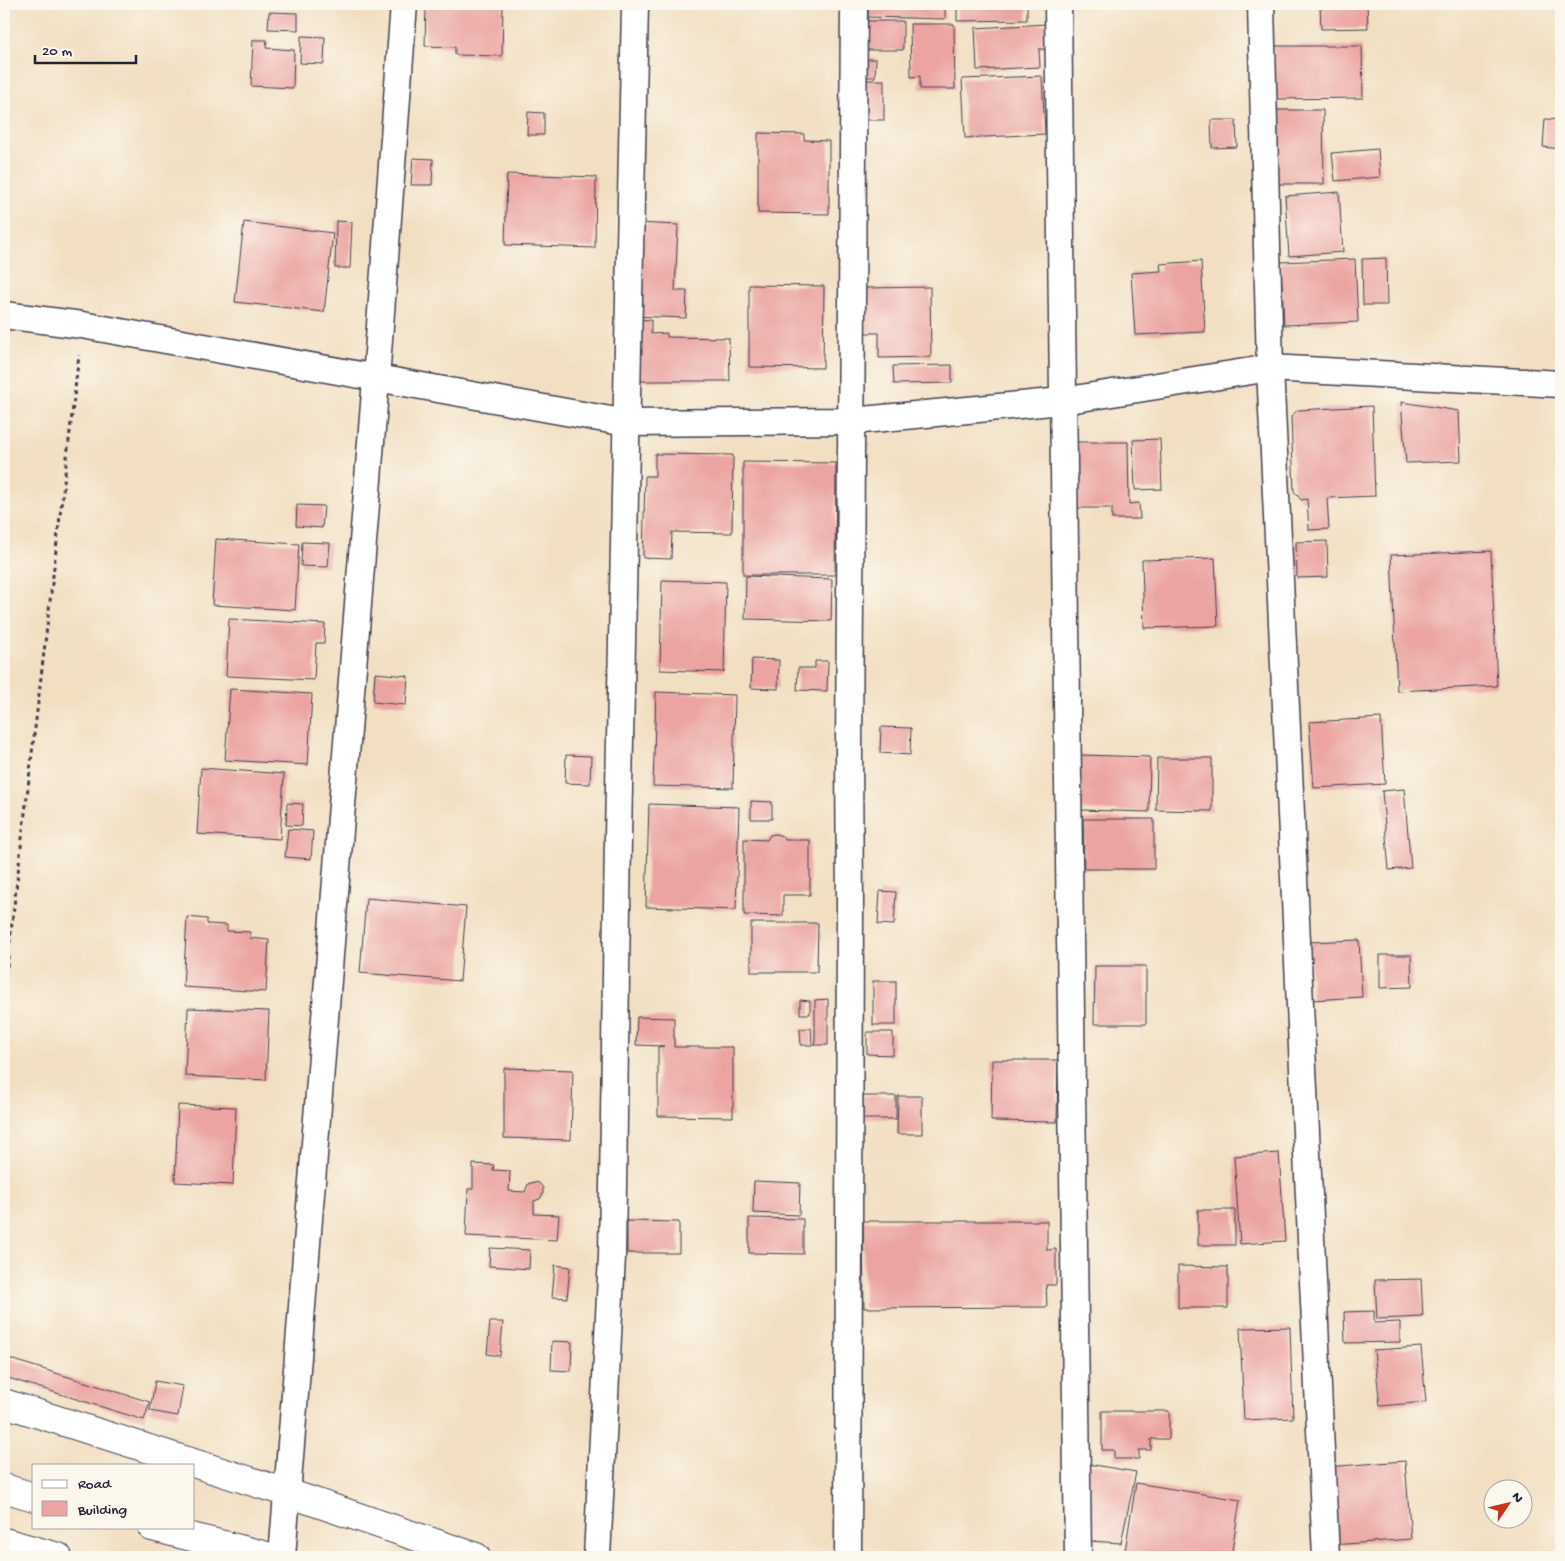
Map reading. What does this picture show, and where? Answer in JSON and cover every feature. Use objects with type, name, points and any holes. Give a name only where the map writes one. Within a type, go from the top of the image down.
[{"type":"main road","points":[[4,1403],[288,1493],[476,1557]]},
{"type":"main road","points":[[4,1488],[32,1496]]},
{"type":"main road","points":[[156,1528],[271,1557]]},
{"type":"main road","points":[[4,1542],[58,1557]]},
{"type":"street","points":[[282,1557],[404,4]]},
{"type":"street","points":[[597,1557],[612,1256],[618,837],[635,4]]},
{"type":"street","points":[[848,1557],[849,750],[854,4]]},
{"type":"street","points":[[1058,4],[1078,1557]]},
{"type":"street","points":[[1261,4],[1270,368],[1326,1557]]},
{"type":"street","points":[[4,315],[82,325],[627,423],[852,421],[1062,400],[1270,368],[1561,384]]},
{"type":"path","points":[[4,991],[82,325]]},
{"type":"building","points":[[426,4],[503,4],[502,56],[455,55],[455,47],[425,46]]},
{"type":"building","points":[[868,4],[945,4],[945,19],[868,17]]},
{"type":"building","points":[[957,4],[1027,4],[1027,20],[957,21]]},
{"type":"building","points":[[1320,4],[1367,4],[1368,28],[1321,29]]},
{"type":"building","points":[[269,12],[298,13],[298,30],[268,29]]},
{"type":"building","points":[[865,21],[903,21],[903,50],[866,50]]},
{"type":"building","points":[[910,24],[954,24],[955,89],[920,89],[920,76],[911,77]]},
{"type":"building","points":[[1047,24],[1048,49],[1039,49],[1040,67],[977,70],[975,28]]},
{"type":"building","points":[[301,36],[325,37],[324,64],[300,63]]},
{"type":"building","points":[[253,40],[267,40],[266,48],[294,50],[293,88],[251,86]]},
{"type":"building","points":[[1273,46],[1362,46],[1363,98],[1274,99]]},
{"type":"building","points":[[860,59],[876,59],[875,77],[860,77]]},
{"type":"building","points":[[1042,76],[1045,134],[965,138],[962,79]]},
{"type":"building","points":[[858,80],[884,80],[884,120],[858,120]]},
{"type":"building","points":[[1275,110],[1323,110],[1324,184],[1275,184]]},
{"type":"building","points":[[528,112],[544,113],[544,135],[527,135]]},
{"type":"building","points":[[1545,119],[1561,120],[1561,149],[1543,147]]},
{"type":"building","points":[[1211,120],[1236,120],[1237,147],[1212,148]]},
{"type":"building","points":[[758,133],[804,134],[804,140],[829,141],[829,214],[758,213]]},
{"type":"building","points":[[1378,149],[1380,177],[1335,181],[1332,153]]},
{"type":"building","points":[[413,158],[433,159],[432,185],[411,185]]},
{"type":"building","points":[[507,174],[596,177],[595,248],[505,245]]},
{"type":"building","points":[[1339,192],[1343,252],[1289,256],[1285,196]]},
{"type":"building","points":[[336,221],[352,222],[350,268],[335,268]]},
{"type":"building","points":[[244,222],[333,233],[324,312],[235,302]]},
{"type":"building","points":[[636,223],[678,225],[675,291],[687,291],[686,318],[633,316]]},
{"type":"building","points":[[1386,258],[1387,305],[1363,305],[1362,259]]},
{"type":"building","points":[[1355,259],[1358,322],[1284,325],[1281,262]]},
{"type":"building","points":[[1201,261],[1205,332],[1135,335],[1131,273],[1161,271],[1160,264]]},
{"type":"building","points":[[749,285],[824,286],[823,368],[749,367]]},
{"type":"building","points":[[930,287],[931,357],[879,358],[879,333],[865,333],[865,288]]},
{"type":"building","points":[[633,319],[651,320],[651,334],[667,333],[667,337],[729,338],[730,381],[633,381]]},
{"type":"building","points":[[952,365],[952,383],[894,384],[893,366]]},
{"type":"building","points":[[1401,402],[1459,411],[1461,461],[1406,463]]},
{"type":"building","points":[[1372,406],[1375,496],[1327,498],[1329,529],[1309,530],[1307,499],[1301,500],[1294,491],[1291,416],[1298,410]]},
{"type":"building","points":[[1160,439],[1162,489],[1135,490],[1133,440]]},
{"type":"building","points":[[1070,442],[1128,442],[1129,504],[1139,503],[1140,519],[1112,519],[1112,508],[1072,508]]},
{"type":"building","points":[[655,454],[733,455],[732,533],[672,532],[671,559],[643,558],[645,476],[655,476]]},
{"type":"building","points":[[743,462],[836,463],[835,575],[743,575]]},
{"type":"building","points":[[297,505],[324,506],[322,528],[296,526]]},
{"type":"building","points":[[216,539],[299,544],[295,610],[212,605]]},
{"type":"building","points":[[1327,541],[1328,577],[1297,578],[1296,542]]},
{"type":"building","points":[[302,542],[330,543],[328,567],[301,566]]},
{"type":"building","points":[[1491,551],[1497,686],[1397,691],[1391,555]]},
{"type":"building","points":[[1215,558],[1218,626],[1144,628],[1142,560]]},
{"type":"building","points":[[746,576],[832,579],[831,621],[745,619]]},
{"type":"building","points":[[662,580],[726,582],[724,672],[660,670]]},
{"type":"building","points":[[229,619],[325,624],[324,643],[316,643],[314,680],[226,676]]},
{"type":"building","points":[[752,659],[779,660],[778,689],[751,688]]},
{"type":"building","points":[[815,661],[828,661],[827,691],[797,690],[798,668],[815,668]]},
{"type":"building","points":[[375,673],[408,676],[406,705],[373,702]]},
{"type":"building","points":[[230,689],[312,694],[308,765],[225,760]]},
{"type":"building","points":[[656,692],[735,695],[733,788],[653,786]]},
{"type":"building","points":[[1381,718],[1385,784],[1314,788],[1309,722]]},
{"type":"building","points":[[881,727],[911,728],[910,755],[880,753]]},
{"type":"building","points":[[566,755],[591,756],[590,784],[565,783]]},
{"type":"building","points":[[1081,755],[1150,757],[1149,812],[1080,810]]},
{"type":"building","points":[[1157,758],[1212,758],[1212,811],[1156,810]]},
{"type":"building","points":[[201,768],[284,774],[280,839],[197,834]]},
{"type":"building","points":[[1404,789],[1411,868],[1389,870],[1382,791]]},
{"type":"building","points":[[751,801],[772,802],[772,819],[751,819]]},
{"type":"building","points":[[287,803],[303,804],[302,826],[286,825]]},
{"type":"building","points":[[649,804],[739,807],[736,910],[646,907]]},
{"type":"building","points":[[1083,819],[1154,819],[1154,869],[1084,869]]},
{"type":"building","points":[[288,829],[313,831],[311,859],[285,857]]},
{"type":"building","points":[[770,835],[782,836],[785,840],[810,840],[810,895],[783,895],[783,916],[744,915],[744,839],[767,840]]},
{"type":"building","points":[[880,891],[896,892],[894,925],[878,924]]},
{"type":"building","points":[[366,898],[466,907],[460,981],[360,973]]},
{"type":"building","points":[[187,917],[207,919],[207,924],[227,925],[227,931],[250,932],[250,938],[269,940],[266,992],[183,987]]},
{"type":"building","points":[[751,923],[818,923],[817,972],[751,972]]},
{"type":"building","points":[[1359,940],[1362,997],[1312,1000],[1309,942]]},
{"type":"building","points":[[1380,955],[1411,955],[1412,987],[1380,988]]},
{"type":"building","points":[[1095,966],[1146,966],[1146,1024],[1094,1024]]},
{"type":"building","points":[[873,981],[896,981],[896,1025],[873,1025]]},
{"type":"building","points":[[828,999],[828,1045],[815,1045],[815,1000]]},
{"type":"building","points":[[800,1000],[810,1001],[810,1014],[800,1014]]},
{"type":"building","points":[[188,1008],[269,1011],[266,1080],[185,1076]]},
{"type":"building","points":[[637,1017],[674,1018],[674,1047],[733,1047],[733,1117],[658,1116],[658,1047],[664,1046],[636,1045]]},
{"type":"building","points":[[811,1028],[812,1045],[801,1045],[800,1029]]},
{"type":"building","points":[[867,1032],[893,1032],[893,1055],[867,1054]]},
{"type":"building","points":[[992,1060],[1058,1060],[1057,1122],[991,1121]]},
{"type":"building","points":[[504,1068],[573,1070],[571,1140],[504,1138]]},
{"type":"building","points":[[863,1096],[896,1096],[896,1119],[863,1119]]},
{"type":"building","points":[[898,1096],[922,1096],[922,1134],[897,1134]]},
{"type":"building","points":[[178,1105],[236,1107],[233,1185],[175,1182]]},
{"type":"building","points":[[1279,1153],[1285,1241],[1240,1244],[1234,1156]]},
{"type":"building","points":[[473,1164],[494,1165],[493,1170],[510,1171],[509,1191],[525,1192],[528,1184],[539,1183],[543,1188],[543,1194],[540,1199],[534,1201],[534,1214],[559,1215],[557,1240],[466,1236],[468,1189],[473,1189]]},
{"type":"building","points":[[754,1181],[800,1183],[799,1215],[753,1213]]},
{"type":"building","points":[[1198,1210],[1235,1210],[1235,1245],[1198,1245]]},
{"type":"building","points":[[749,1218],[803,1219],[803,1254],[749,1253]]},
{"type":"building","points":[[627,1221],[679,1222],[679,1253],[627,1253]]},
{"type":"building","points":[[863,1221],[1047,1221],[1047,1250],[1056,1249],[1056,1285],[1046,1285],[1047,1307],[864,1308]]},
{"type":"building","points":[[490,1248],[530,1250],[529,1269],[489,1266]]},
{"type":"building","points":[[555,1265],[570,1267],[567,1298],[552,1297]]},
{"type":"building","points":[[1178,1266],[1228,1267],[1228,1308],[1178,1308]]},
{"type":"building","points":[[1421,1279],[1423,1317],[1377,1319],[1375,1280]]},
{"type":"building","points":[[1374,1311],[1374,1323],[1400,1322],[1400,1342],[1345,1343],[1344,1312]]},
{"type":"building","points":[[490,1322],[503,1322],[500,1356],[487,1354]]},
{"type":"building","points":[[1290,1327],[1293,1418],[1244,1420],[1240,1328]]},
{"type":"building","points":[[552,1341],[572,1342],[571,1371],[551,1370]]},
{"type":"building","points":[[1421,1347],[1426,1402],[1380,1406],[1374,1350]]},
{"type":"building","points":[[10,1359],[150,1402],[144,1420],[5,1377]]},
{"type":"building","points":[[155,1381],[183,1386],[178,1416],[150,1411]]},
{"type":"building","points":[[1102,1411],[1169,1411],[1169,1439],[1151,1439],[1151,1450],[1139,1450],[1139,1459],[1114,1459],[1114,1450],[1102,1450]]},
{"type":"building","points":[[1405,1461],[1411,1539],[1333,1545],[1326,1467]]},
{"type":"building","points":[[1088,1464],[1136,1472],[1121,1543],[1090,1541]]},
{"type":"building","points":[[1136,1483],[1240,1500],[1231,1557],[1124,1557]]}]
